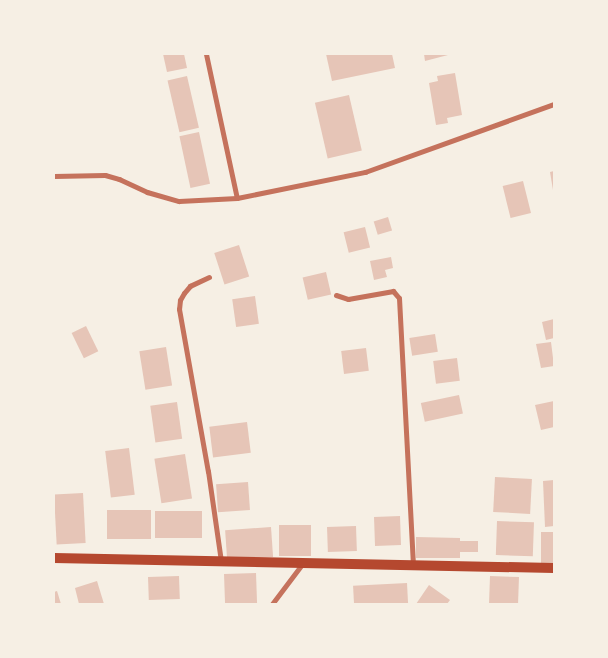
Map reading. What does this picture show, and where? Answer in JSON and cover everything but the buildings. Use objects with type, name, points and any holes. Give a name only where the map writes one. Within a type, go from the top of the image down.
[{"type":"main road","points":[[54,558],[554,568]]},
{"type":"street","points":[[206,54],[237,198]]},
{"type":"street","points":[[54,176],[105,175],[119,179],[147,192],[179,202],[237,198],[365,172],[554,104]]},
{"type":"street","points":[[209,277],[190,286],[184,293],[178,309],[208,471],[221,562]]},
{"type":"street","points":[[336,295],[348,299],[393,291],[398,298],[413,565]]},
{"type":"street","points":[[272,604],[303,563]]}]
